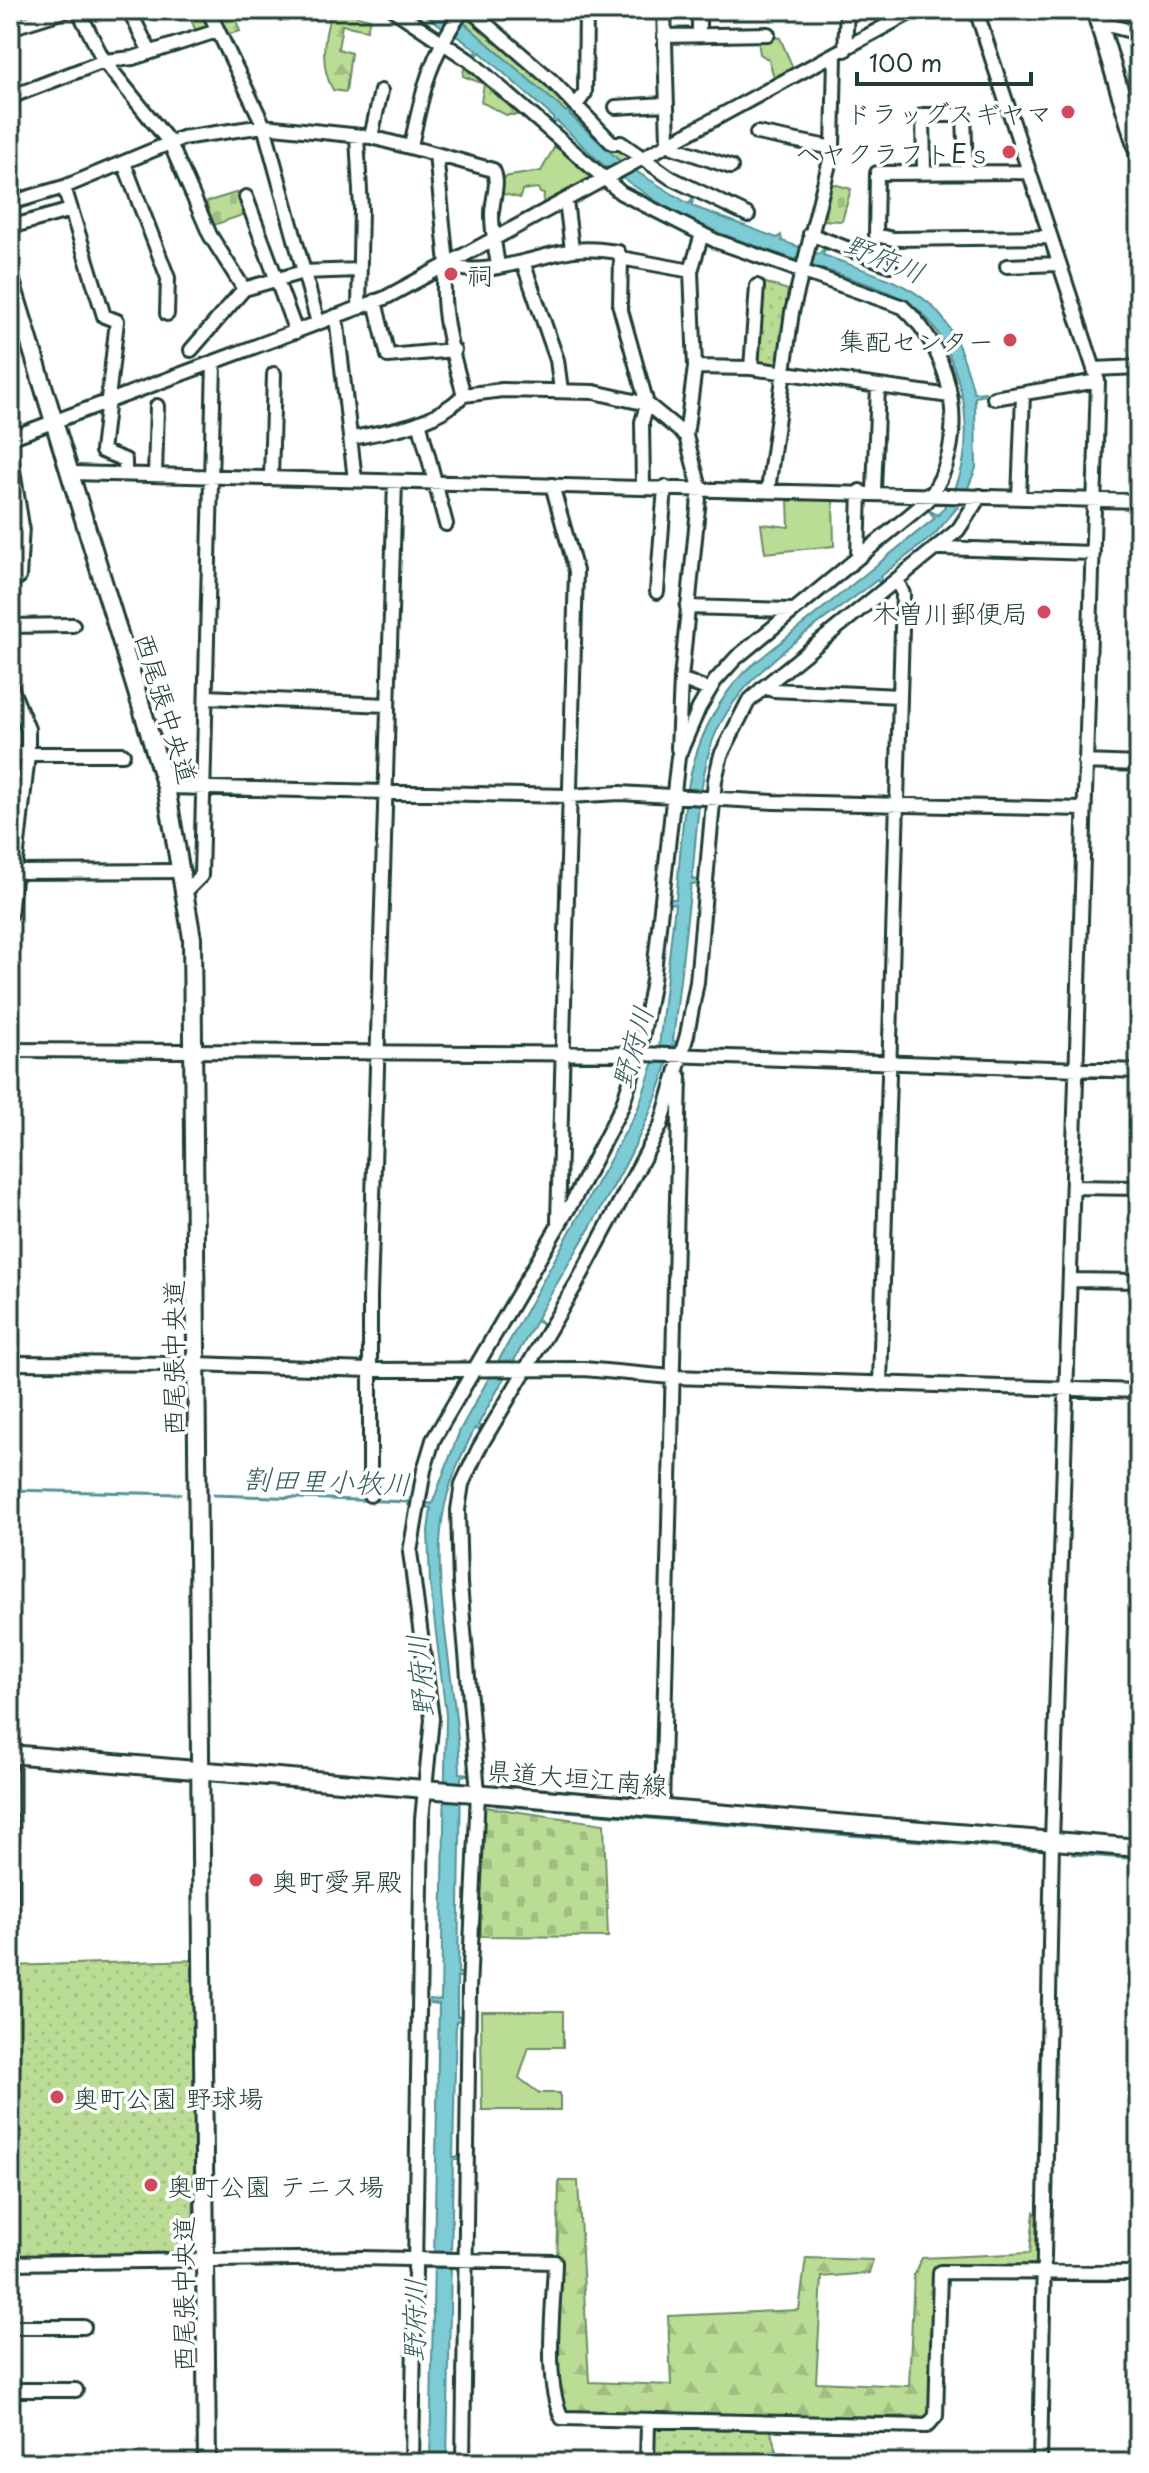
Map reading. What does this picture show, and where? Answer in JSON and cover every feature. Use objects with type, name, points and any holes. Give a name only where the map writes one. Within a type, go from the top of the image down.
[{"type":"main road","points":[[1097,16],[1139,155]]},
{"type":"main road","name":"西尾張中央道","points":[[10,278],[14,303],[71,473],[166,787],[183,871],[192,938],[207,2463]]},
{"type":"main road","name":"県道大垣江南線","points":[[11,1754],[478,1792],[567,1804],[1139,1848]]},
{"type":"street","points":[[10,12],[12,28],[68,10]]},
{"type":"street","points":[[78,10],[104,61],[170,143],[210,235],[244,289]]},
{"type":"street","points":[[129,10],[150,52]]},
{"type":"street","points":[[208,10],[264,126],[318,323]]},
{"type":"street","points":[[394,10],[442,38],[621,193],[702,234],[903,307],[925,330],[936,351],[950,396],[950,450],[947,465],[934,493],[915,514],[736,658],[709,690],[678,757]]},
{"type":"street","points":[[411,146],[426,75],[442,38],[463,10]]},
{"type":"street","points":[[470,10],[577,104],[581,115],[612,143],[621,143],[640,160],[748,215]]},
{"type":"street","points":[[577,104],[585,93],[586,10]]},
{"type":"street","points":[[664,10],[668,141],[673,147],[731,167]]},
{"type":"street","points":[[699,10],[699,35]]},
{"type":"street","points":[[768,490],[782,371],[801,272],[833,148],[840,52],[847,10]]},
{"type":"street","points":[[10,438],[375,301],[915,10]]},
{"type":"street","points":[[976,10],[1096,375],[1078,1068],[1052,1842],[1040,2463]]},
{"type":"street","points":[[1097,16],[1139,33]]},
{"type":"street","points":[[10,97],[104,61],[150,52],[217,31]]},
{"type":"street","points":[[664,36],[768,34]]},
{"type":"street","points":[[371,137],[381,91]]},
{"type":"street","points":[[616,107],[665,104]]},
{"type":"street","points":[[924,172],[923,115],[964,115],[966,171]]},
{"type":"street","points":[[10,203],[64,187],[182,138],[264,126],[371,137],[493,170],[496,181],[491,209],[492,237],[498,265]]},
{"type":"street","points":[[757,133],[833,148]]},
{"type":"street","points":[[357,137],[361,209],[359,308]]},
{"type":"street","points":[[436,154],[447,264],[443,279],[464,395]]},
{"type":"street","points":[[124,163],[168,278],[167,314]]},
{"type":"street","points":[[1027,172],[877,173],[876,235],[893,239],[1049,237]]},
{"type":"street","points":[[64,187],[104,316],[117,321],[102,451],[125,460],[125,474]]},
{"type":"street","points":[[246,197],[296,332]]},
{"type":"street","points":[[566,200],[572,250]]},
{"type":"street","points":[[10,227],[71,210]]},
{"type":"street","points":[[412,2463],[422,1819],[428,1788],[432,1719],[410,1552],[416,1502],[433,1440],[558,1227],[622,1106],[639,1054],[659,937],[678,757],[681,679],[700,488],[686,436],[695,367],[691,271],[702,234]]},
{"type":"street","points":[[810,234],[890,265]]},
{"type":"street","points":[[447,264],[458,270],[523,262],[572,250],[595,248],[618,252],[621,258],[620,307],[647,404],[642,422],[643,486]]},
{"type":"street","points":[[621,258],[691,271]]},
{"type":"street","points":[[523,262],[557,360],[561,390]]},
{"type":"street","points":[[1007,266],[1058,264]]},
{"type":"street","points":[[191,350],[244,289],[303,272],[359,270]]},
{"type":"street","points":[[751,368],[757,286]]},
{"type":"street","points":[[375,301],[388,356],[454,350]]},
{"type":"street","points":[[336,316],[355,480]]},
{"type":"street","points":[[186,891],[201,876],[214,363]]},
{"type":"street","points":[[695,367],[782,371],[950,396]]},
{"type":"street","points":[[994,398],[1023,395],[1139,367]]},
{"type":"street","points":[[271,478],[274,374]]},
{"type":"street","points":[[874,491],[878,386]]},
{"type":"street","points":[[351,438],[420,425],[438,417],[464,395],[502,390],[594,392],[647,404],[686,436]]},
{"type":"street","points":[[1019,498],[1023,395]]},
{"type":"street","points":[[155,475],[157,406]]},
{"type":"street","points":[[420,425],[446,524]]},
{"type":"street","points":[[10,452],[22,526],[19,577],[10,582]]},
{"type":"street","points":[[71,473],[874,491],[1139,501]]},
{"type":"street","points":[[370,1495],[369,1370],[395,482]]},
{"type":"street","points":[[552,485],[576,571],[558,1227]]},
{"type":"street","points":[[657,592],[665,487]]},
{"type":"street","points":[[858,557],[860,491]]},
{"type":"street","points":[[463,2463],[469,1990],[478,1792],[460,1584],[458,1510],[462,1484],[661,1125],[682,1055],[697,982],[714,796],[721,755],[733,726],[748,702],[764,687],[940,548],[958,530],[980,496]]},
{"type":"street","points":[[940,548],[1093,553]]},
{"type":"street","points":[[880,1384],[903,594],[897,580]]},
{"type":"street","points":[[687,607],[792,610]]},
{"type":"street","points":[[10,626],[73,625]]},
{"type":"street","points":[[681,679],[709,690]]},
{"type":"street","points":[[10,685],[28,729],[28,755],[10,915]]},
{"type":"street","points":[[764,687],[899,696]]},
{"type":"street","points":[[206,697],[387,705]]},
{"type":"street","points":[[10,754],[123,754]]},
{"type":"street","points":[[1085,762],[1139,764]]},
{"type":"street","points":[[166,787],[569,796],[673,795],[896,806],[1083,809]]},
{"type":"street","points":[[14,872],[183,871]]},
{"type":"street","points":[[10,1050],[639,1054],[1139,1071]]},
{"type":"street","points":[[662,1809],[681,1080],[678,1070]]},
{"type":"street","points":[[1073,1187],[1139,1188]]},
{"type":"street","points":[[1070,1280],[1139,1281]]},
{"type":"street","points":[[10,1363],[196,1364],[369,1370],[584,1369],[671,1377],[1139,1391]]},
{"type":"street","points":[[10,1727],[14,1966]]},
{"type":"street","points":[[10,2263],[206,2263],[416,2258],[555,2262],[554,2403],[562,2418],[927,2426],[936,2416],[940,2272],[1139,2273]]},
{"type":"street","points":[[10,2327],[84,2327]]},
{"type":"street","points":[[10,2390],[76,2390]]},
{"type":"street","points":[[647,2463],[648,2422]]},
{"type":"green space","points":[[187,10],[232,10],[240,31],[211,39],[197,34]]},
{"type":"green space","points":[[356,10],[357,16],[370,19],[367,30],[342,25],[338,49],[351,53],[346,92],[333,90],[325,62],[326,32],[331,14]]},
{"type":"green space","points":[[472,14],[632,155],[621,162],[568,114],[573,105],[566,112],[461,20]]},
{"type":"green space","points":[[757,34],[780,38],[796,75],[774,78],[769,60],[760,54]]},
{"type":"green space","points":[[464,68],[516,103],[518,115],[506,115],[481,102],[484,84],[463,76]]},
{"type":"green space","points":[[555,146],[594,177],[543,204],[544,194],[538,188],[522,190],[520,198],[500,193],[504,177],[541,171]]},
{"type":"green space","points":[[830,183],[851,189],[842,221],[819,220]]},
{"type":"green space","points":[[242,191],[251,212],[214,225],[206,202]]},
{"type":"green space","points":[[763,282],[788,290],[778,364],[757,361]]},
{"type":"green space","points":[[833,499],[834,546],[765,553],[761,524],[789,527],[788,501]]},
{"type":"green space","points":[[478,1806],[604,1824],[608,1937],[481,1936]]},
{"type":"green space","points":[[196,1960],[193,2257],[10,2259],[10,1966]]},
{"type":"green space","points":[[481,2011],[563,2011],[563,2047],[529,2047],[519,2078],[539,2093],[560,2093],[560,2110],[482,2110]]},
{"type":"green space","points":[[559,2181],[578,2181],[589,2382],[671,2385],[668,2316],[799,2310],[806,2258],[873,2260],[869,2273],[822,2277],[816,2382],[909,2386],[914,2274],[922,2258],[1030,2253],[1034,2212],[1038,2216],[1044,2263],[940,2272],[936,2416],[567,2419],[554,2403]]},
{"type":"green space","points":[[769,2423],[779,2463],[647,2463],[648,2427]]},
{"type":"water","points":[[417,10],[447,10],[454,14],[566,112],[573,105],[569,114],[621,162],[689,204],[693,198],[692,206],[777,238],[781,235],[782,241],[819,254],[827,244],[823,255],[881,276],[923,298],[939,313],[952,333],[974,393],[985,392],[987,395],[975,397],[976,468],[963,500],[972,506],[961,503],[935,534],[880,577],[884,587],[877,580],[779,655],[756,676],[720,725],[709,752],[698,815],[692,879],[702,881],[701,885],[691,884],[673,1041],[684,1044],[672,1045],[649,1116],[632,1151],[537,1318],[544,1325],[536,1321],[478,1425],[486,1430],[485,1433],[475,1428],[448,1492],[440,1544],[442,1608],[460,1773],[472,1774],[461,1776],[458,1973],[466,1973],[466,1977],[457,1977],[457,2016],[465,2017],[465,2020],[456,2021],[453,2157],[463,2157],[463,2160],[453,2160],[447,2463],[430,2463],[439,2004],[430,2003],[430,1999],[441,2000],[446,1715],[430,1584],[428,1531],[431,1508],[408,1505],[410,1498],[432,1504],[460,1430],[637,1111],[659,1047],[675,904],[666,902],[666,899],[676,899],[690,778],[708,724],[745,671],[935,518],[928,510],[938,515],[948,502],[960,474],[966,429],[963,398],[952,396],[962,395],[952,363],[941,338],[928,320],[912,306],[894,295],[817,267],[814,275],[814,266],[704,228],[672,211],[669,218],[669,210],[602,164],[557,121],[548,128],[554,118],[480,52],[473,61],[477,50]]},
{"type":"waterway","name":"割田里小牧川","points":[[10,1490],[180,1494]]},
{"type":"waterway","name":"割田里小牧川","points":[[214,1495],[410,1502]]},
{"type":"waterway","points":[[496,1805],[776,1829]]},
{"type":"waterway","points":[[812,1832],[1032,1850]]},
{"type":"waterway","points":[[1073,1854],[1139,1859]]},
{"type":"place","name":"ドラッグスギヤマ","points":[[1068,112]]},
{"type":"place","name":"ヘヤクラフトEｓ","points":[[1009,152]]},
{"type":"place","name":"祠","points":[[451,274]]},
{"type":"place","name":"集配センター","points":[[1010,340]]},
{"type":"place","name":"木曽川郵便局","points":[[1044,612]]},
{"type":"place","name":"奥町愛昇殿","points":[[256,1880]]},
{"type":"place","name":"奥町公園 野球場","points":[[57,2097]]},
{"type":"place","name":"奥町公園 テニス場","points":[[151,2185]]},
{"type":"water label","name":"野府川","points":[[885,257]]},
{"type":"water label","name":"野府川","points":[[631,1047]]},
{"type":"water label","name":"野府川","points":[[419,1676]]},
{"type":"water label","name":"野府川","points":[[413,2320]]}]
